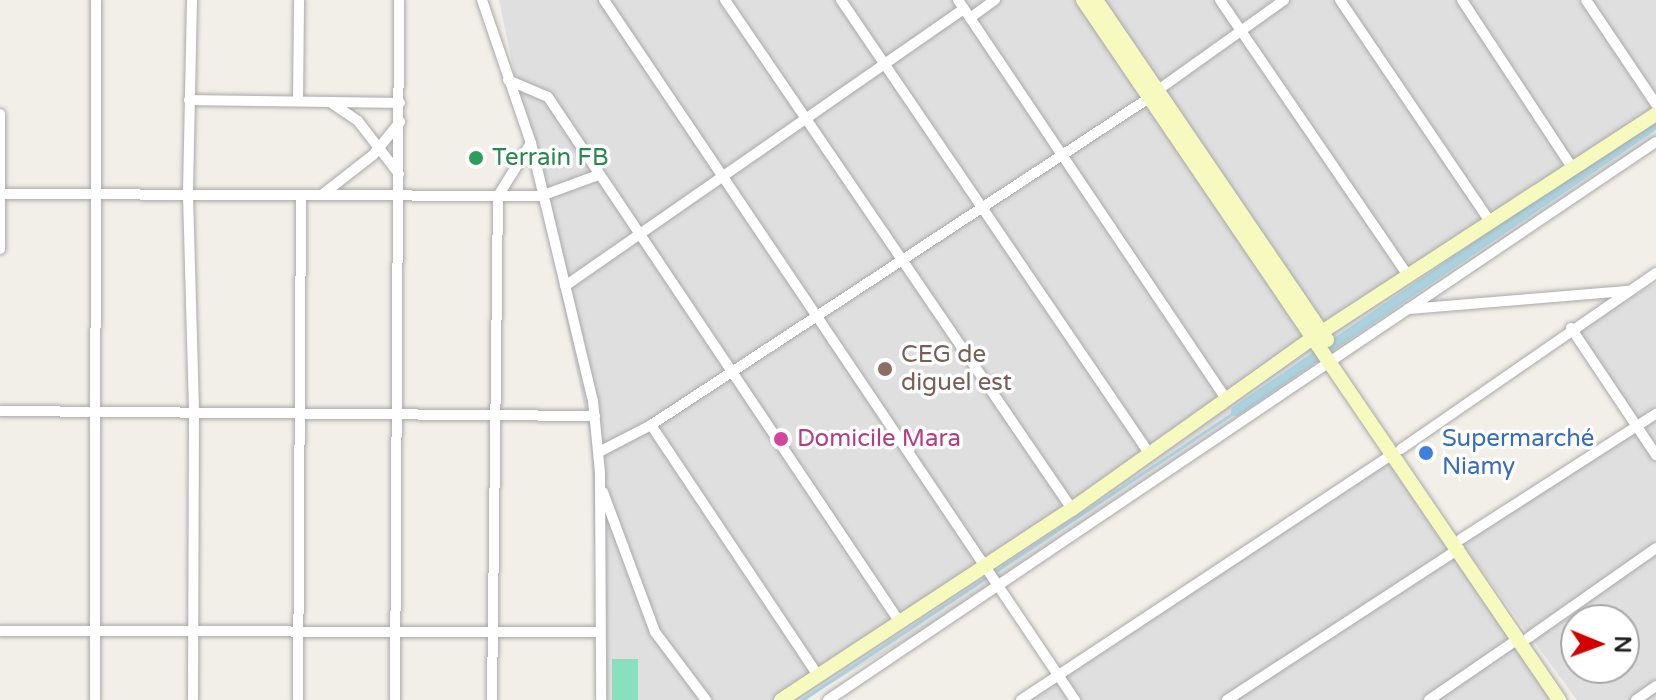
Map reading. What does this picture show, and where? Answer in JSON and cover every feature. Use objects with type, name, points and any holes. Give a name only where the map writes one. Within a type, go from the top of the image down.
[{"type":"street","points":[[95,700],[93,413],[96,0]]},
{"type":"street","points":[[192,0],[188,195],[194,415],[193,700]]},
{"type":"street","points":[[298,101],[299,0]]},
{"type":"street","points":[[395,700],[399,0]]},
{"type":"street","points":[[482,0],[531,143],[595,416],[600,485],[601,700]]},
{"type":"street","points":[[604,0],[1075,700]]},
{"type":"street","points":[[725,0],[793,106],[808,117],[900,258],[1072,509]]},
{"type":"street","points":[[841,0],[1149,453]]},
{"type":"street","points":[[565,286],[639,238],[964,9],[995,0]]},
{"type":"street","points":[[1083,0],[1154,94]]},
{"type":"street","points":[[1096,0],[1154,94],[1523,638],[1570,700]]},
{"type":"street","points":[[1220,0],[1409,277]]},
{"type":"street","points":[[599,452],[651,425],[817,317],[1061,151],[1154,94],[1284,0]]},
{"type":"street","points":[[1340,0],[1491,223]]},
{"type":"street","points":[[1462,0],[1573,169]]},
{"type":"street","points":[[1586,0],[1656,104]]},
{"type":"street","points":[[964,9],[1227,400]]},
{"type":"street","points":[[508,80],[548,97],[639,238],[899,621]]},
{"type":"street","points":[[189,100],[400,103]]},
{"type":"street","points":[[323,102],[358,121],[399,174]]},
{"type":"street","points":[[0,114],[0,249]]},
{"type":"street","points":[[828,700],[996,585],[1326,347],[1409,277],[1656,114]]},
{"type":"street","points":[[321,196],[380,146],[400,122]]},
{"type":"street","points":[[781,700],[985,568],[1227,400],[1406,309],[1656,142]]},
{"type":"street","points":[[492,700],[498,196],[531,143]]},
{"type":"street","points":[[0,194],[541,196],[598,175]]},
{"type":"street","points":[[298,700],[301,196]]},
{"type":"street","points":[[1021,700],[1060,679],[1656,273]]},
{"type":"street","points":[[1642,283],[1656,280]]},
{"type":"street","points":[[1406,309],[1629,291]]},
{"type":"street","points":[[1571,328],[1656,455]]},
{"type":"street","points":[[0,411],[595,416]]},
{"type":"street","points":[[1227,700],[1656,414]]},
{"type":"street","points":[[651,425],[818,675]]},
{"type":"street","points":[[600,485],[655,632],[706,700]]},
{"type":"street","points":[[1429,700],[1656,548]]},
{"type":"street","points":[[0,631],[600,632]]},
{"type":"street","points":[[1523,638],[1559,700]]},
{"type":"street","points":[[1636,700],[1656,686]]},
{"type":"shaded area","points":[[499,0],[1656,0],[1656,145],[1008,582],[802,700],[599,700],[591,440]]},
{"type":"shaded area","points":[[1656,283],[1656,700],[1577,700],[1565,684],[1640,684],[1640,604],[1560,604],[1560,677],[1458,538],[1638,422],[1577,328]]},
{"type":"shaded area","points":[[1393,453],[1562,700],[1030,700]]},
{"type":"green space","points":[[612,659],[638,659],[638,700],[612,700]]},
{"type":"waterway","points":[[1236,411],[1656,124]]},
{"type":"waterway","points":[[802,700],[1236,411]]},
{"type":"place","name":"Terrain FB","points":[[476,158]]},
{"type":"place","name":"CEG de diguel est","points":[[885,369]]},
{"type":"place","name":"Domicile Mara","points":[[781,439]]},
{"type":"place","name":"Supermarché Niamy","points":[[1426,453]]}]
